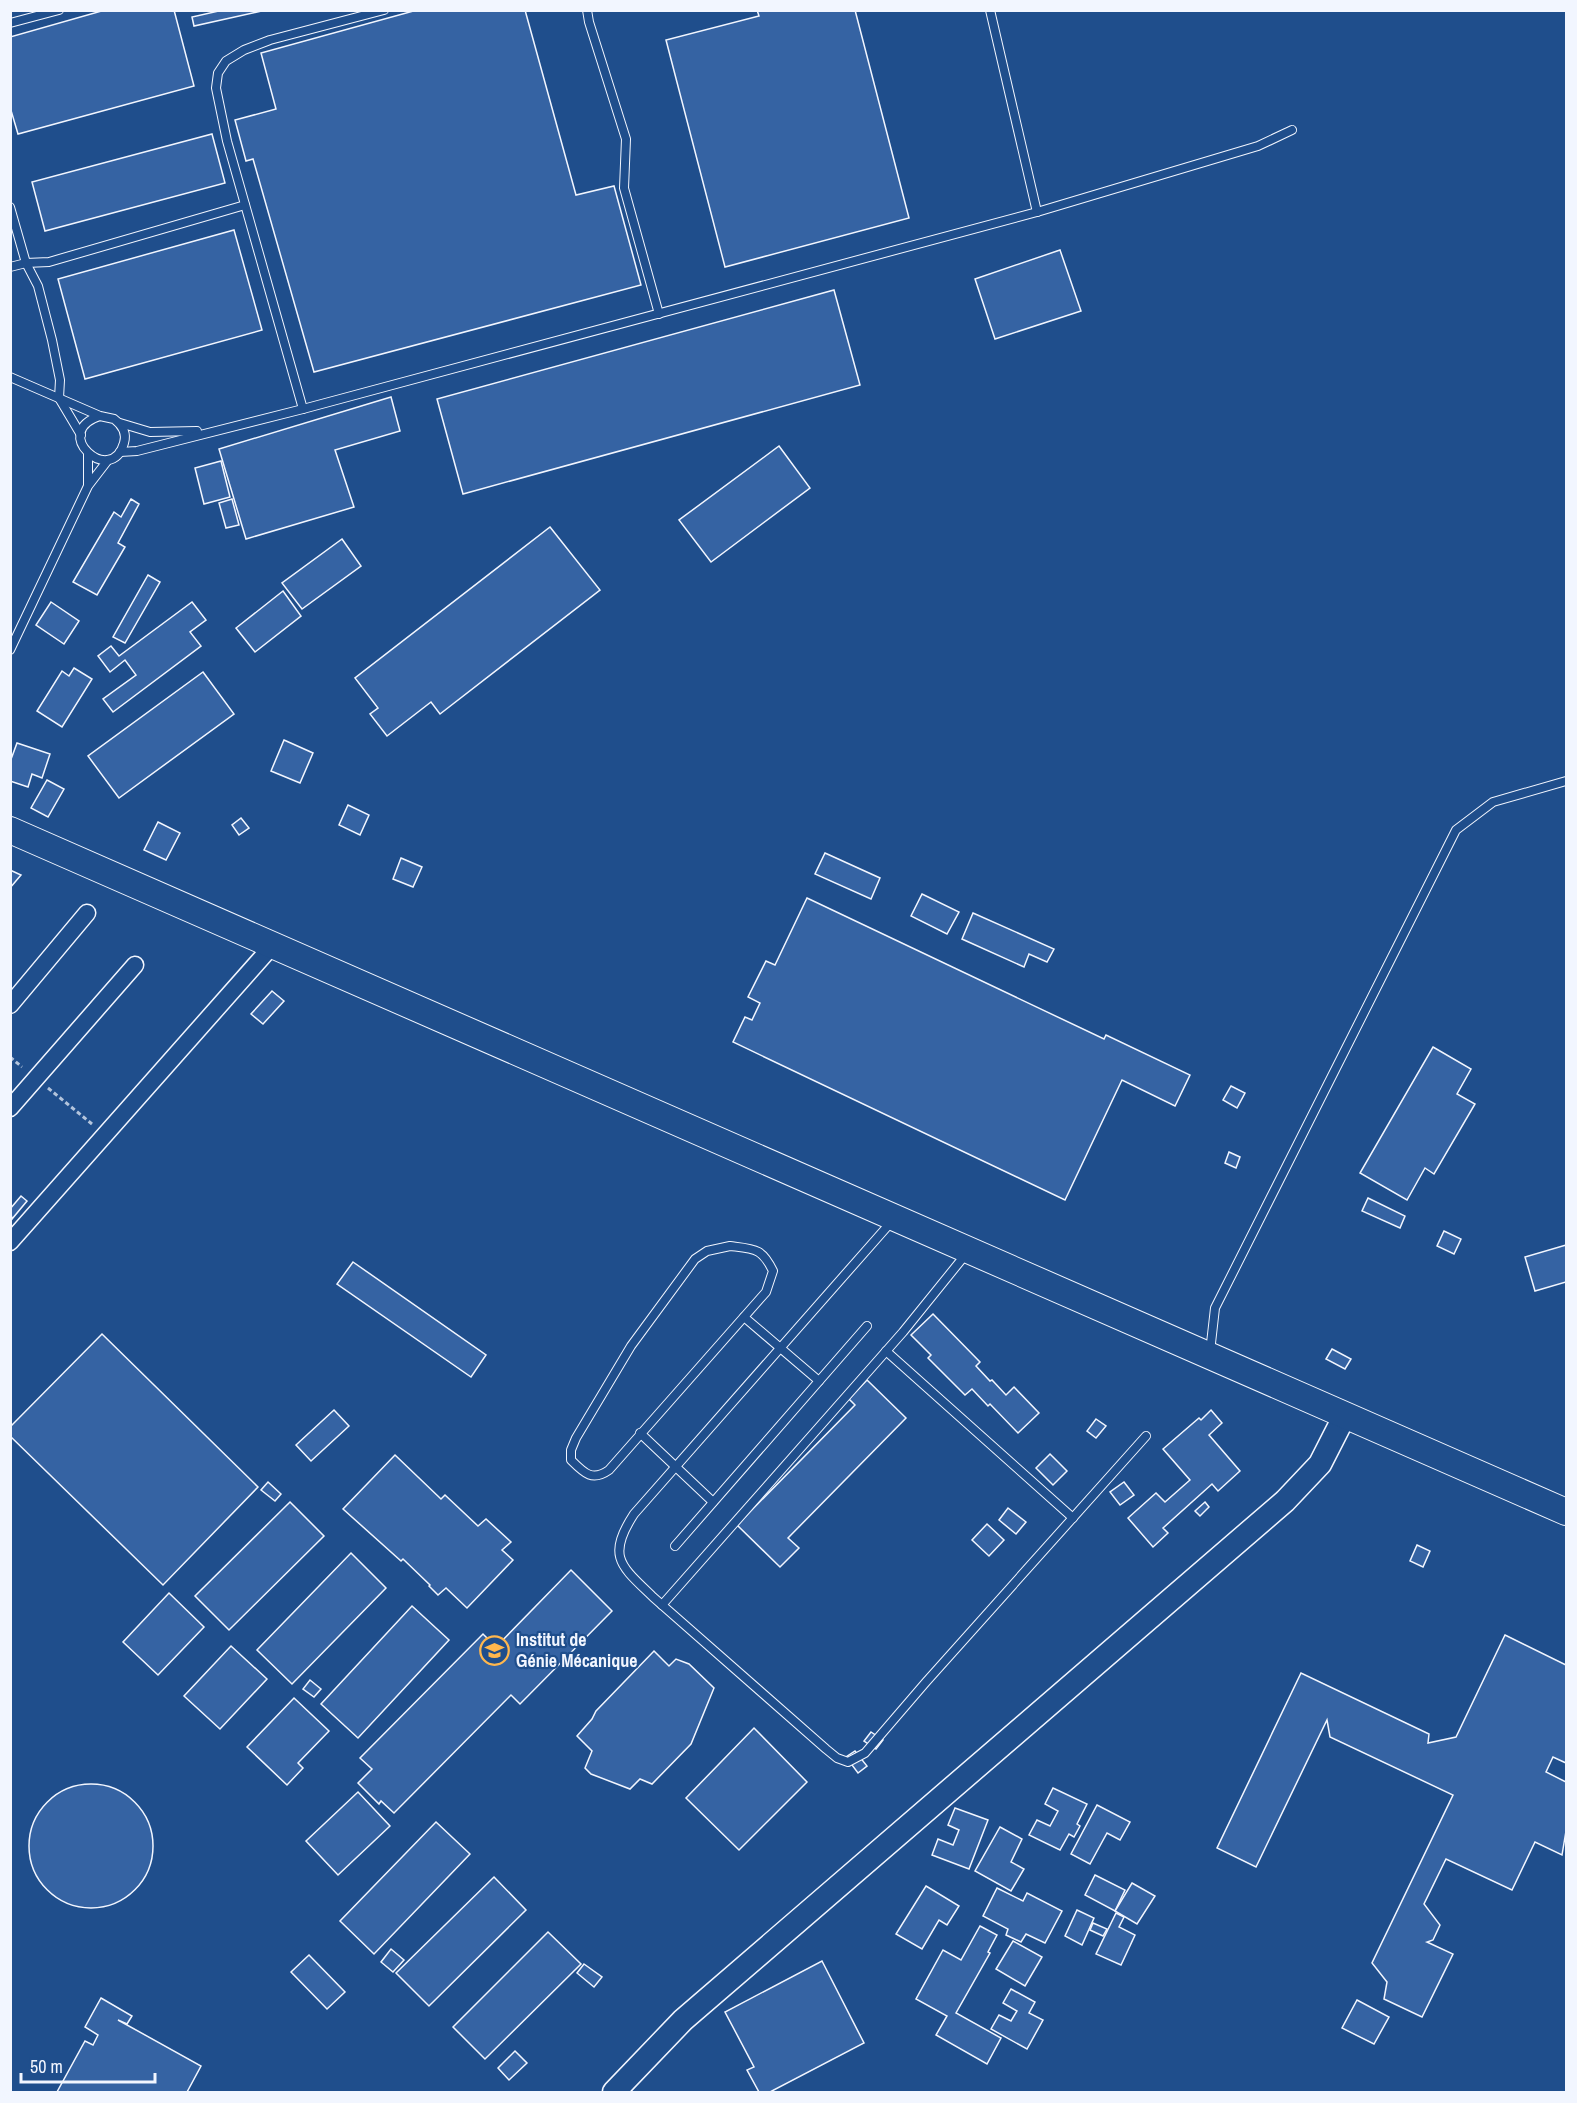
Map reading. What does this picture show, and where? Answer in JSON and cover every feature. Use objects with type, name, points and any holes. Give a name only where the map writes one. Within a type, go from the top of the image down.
[{"type":"main road","points":[[10,830],[1566,1512]]},
{"type":"street","points":[[10,1005],[87,913]]},
{"type":"street","points":[[12,1238],[273,945]]},
{"type":"street","points":[[10,1108],[135,965]]},
{"type":"street","points":[[614,2092],[683,2020],[1285,1501],[1320,1464],[1345,1415]]},
{"type":"lane","points":[[10,23],[58,10]]},
{"type":"lane","points":[[303,409],[227,141],[216,88],[218,73],[226,61],[244,50],[270,40],[384,10]]},
{"type":"lane","points":[[587,10],[626,139],[624,188],[659,314]]},
{"type":"lane","points":[[990,10],[1037,212]]},
{"type":"lane","points":[[10,650],[88,486],[108,460],[120,452],[137,451],[303,409],[1037,212],[1258,146],[1292,130]]},
{"type":"lane","points":[[10,267],[26,263],[49,262],[245,205]]},
{"type":"lane","points":[[10,207],[26,263],[38,286],[52,340],[60,380],[59,398],[81,435],[83,449],[100,460],[108,460]]},
{"type":"lane","points":[[10,377],[100,416],[107,416],[120,423],[157,433],[225,429]]},
{"type":"lane","points":[[81,435],[86,423],[100,416]]},
{"type":"lane","points":[[120,423],[125,437],[120,452]]},
{"type":"lane","points":[[88,454],[88,486]]},
{"type":"lane","points":[[1209,1356],[1215,1308],[1456,830],[1493,802],[1566,781]]},
{"type":"lane","points":[[895,1218],[634,1514],[623,1530],[618,1551],[620,1561],[627,1572],[826,1749],[837,1758],[848,1762],[865,1753],[1146,1436]]},
{"type":"lane","points":[[730,1246],[755,1249],[766,1256],[773,1271],[766,1292],[640,1433],[609,1470],[601,1476],[594,1477],[583,1472],[571,1460],[571,1450],[576,1438],[631,1346],[695,1259],[707,1251],[730,1246]]},
{"type":"lane","points":[[662,1605],[886,1351],[969,1250]]},
{"type":"lane","points":[[744,1317],[819,1381]]},
{"type":"lane","points":[[675,1546],[867,1326]]},
{"type":"lane","points":[[886,1351],[1073,1518]]},
{"type":"lane","points":[[640,1433],[713,1502]]},
{"type":"path","points":[[10,1057],[105,1135]]},
{"type":"building","points":[[105,10],[174,10],[194,86],[18,134],[10,107],[10,37]]},
{"type":"building","points":[[223,10],[266,10],[194,26],[192,17]]},
{"type":"building","points":[[417,10],[525,10],[576,195],[614,186],[641,285],[314,372],[253,159],[246,161],[235,120],[276,109],[261,53]]},
{"type":"building","points":[[757,10],[855,10],[909,218],[725,267],[666,40],[759,16]]},
{"type":"building","points":[[212,134],[225,183],[45,231],[32,182]]},
{"type":"building","points":[[234,230],[262,330],[85,379],[58,279]]},
{"type":"building","points":[[1060,250],[1081,311],[995,339],[975,279]]},
{"type":"building","points":[[834,290],[860,385],[463,494],[437,399]]},
{"type":"building","points":[[391,397],[400,431],[335,450],[354,507],[246,539],[219,449]]},
{"type":"building","points":[[779,446],[810,488],[711,562],[679,520]]},
{"type":"building","points":[[221,461],[230,497],[204,504],[195,468]]},
{"type":"building","points":[[131,499],[139,504],[118,543],[125,547],[97,595],[73,582],[114,512],[121,517]]},
{"type":"building","points":[[232,499],[239,525],[226,528],[219,503]]},
{"type":"building","points":[[550,527],[600,590],[440,714],[431,702],[387,736],[370,714],[378,708],[355,678]]},
{"type":"building","points":[[342,539],[361,566],[302,609],[282,583]]},
{"type":"building","points":[[148,575],[160,582],[125,643],[113,637]]},
{"type":"building","points":[[283,591],[301,616],[255,652],[236,628]]},
{"type":"building","points":[[51,602],[79,621],[64,644],[36,625]]},
{"type":"building","points":[[192,602],[206,620],[190,632],[201,646],[113,712],[103,699],[136,675],[125,660],[110,672],[98,656],[111,646],[119,656]]},
{"type":"building","points":[[74,668],[92,679],[62,727],[37,711],[62,671],[69,676]]},
{"type":"building","points":[[203,672],[234,714],[119,798],[88,756]]},
{"type":"building","points":[[284,740],[313,753],[300,783],[271,771]]},
{"type":"building","points":[[17,743],[50,754],[42,778],[32,774],[28,787],[10,781],[10,762]]},
{"type":"building","points":[[47,780],[64,789],[48,817],[31,808]]},
{"type":"building","points":[[348,805],[369,815],[360,835],[339,825]]},
{"type":"building","points":[[241,818],[249,828],[239,835],[232,825]]},
{"type":"building","points":[[158,822],[180,833],[166,860],[144,850]]},
{"type":"building","points":[[825,853],[880,878],[871,899],[815,874]]},
{"type":"building","points":[[401,858],[422,867],[413,887],[393,879]]},
{"type":"building","points":[[10,870],[21,875],[10,888]]},
{"type":"building","points":[[922,894],[959,912],[947,934],[911,916]]},
{"type":"building","points":[[807,898],[1104,1039],[1106,1035],[1190,1075],[1175,1106],[1122,1080],[1065,1200],[733,1042],[745,1017],[752,1020],[760,1003],[748,997],[766,961],[775,965]]},
{"type":"building","points":[[973,913],[1054,949],[1047,962],[1029,954],[1024,967],[962,939]]},
{"type":"building","points":[[272,991],[284,1001],[263,1024],[251,1014]]},
{"type":"building","points":[[1433,1047],[1471,1069],[1457,1094],[1475,1104],[1434,1174],[1425,1168],[1407,1200],[1360,1173]]},
{"type":"building","points":[[1231,1086],[1245,1093],[1237,1108],[1223,1100]]},
{"type":"building","points":[[1229,1152],[1240,1157],[1236,1168],[1225,1163]]},
{"type":"building","points":[[21,1196],[27,1201],[12,1219],[10,1209]]},
{"type":"building","points":[[1368,1198],[1405,1216],[1400,1228],[1362,1211]]},
{"type":"building","points":[[1444,1231],[1461,1239],[1454,1254],[1437,1246]]},
{"type":"building","points":[[1566,1245],[1566,1282],[1535,1291],[1525,1257]]},
{"type":"building","points":[[353,1262],[486,1355],[471,1377],[337,1284]]},
{"type":"building","points":[[933,1314],[980,1362],[976,1366],[990,1381],[992,1380],[1006,1395],[1014,1387],[1039,1413],[1018,1433],[972,1389],[965,1395],[928,1358],[931,1355],[911,1335]]},
{"type":"building","points":[[102,1334],[258,1487],[163,1585],[10,1436],[10,1427]]},
{"type":"building","points":[[1332,1349],[1351,1359],[1345,1369],[1326,1359]]},
{"type":"building","points":[[867,1380],[906,1418],[788,1538],[799,1548],[780,1567],[737,1525],[855,1405],[849,1399]]},
{"type":"building","points":[[334,1410],[349,1426],[311,1461],[296,1445]]},
{"type":"building","points":[[1211,1410],[1222,1423],[1209,1435],[1240,1471],[1218,1491],[1212,1484],[1163,1528],[1168,1533],[1153,1547],[1128,1518],[1156,1493],[1165,1502],[1190,1480],[1163,1449]]},
{"type":"building","points":[[1096,1419],[1106,1426],[1096,1438],[1087,1431]]},
{"type":"building","points":[[1050,1454],[1067,1471],[1053,1485],[1036,1468]]},
{"type":"building","points":[[395,1455],[441,1499],[445,1495],[478,1526],[486,1519],[511,1542],[502,1550],[513,1560],[467,1608],[446,1588],[438,1595],[403,1559],[401,1561],[343,1509]]},
{"type":"building","points":[[268,1482],[281,1494],[275,1501],[261,1490]]},
{"type":"building","points":[[1124,1482],[1134,1495],[1120,1505],[1110,1492]]},
{"type":"building","points":[[290,1502],[324,1536],[229,1630],[195,1596]]},
{"type":"building","points":[[1205,1502],[1209,1507],[1200,1516],[1195,1511]]},
{"type":"building","points":[[1008,1508],[1026,1522],[1016,1534],[999,1520]]},
{"type":"building","points":[[987,1524],[1004,1540],[989,1556],[972,1540]]},
{"type":"building","points":[[1417,1545],[1430,1551],[1423,1567],[1410,1561]]},
{"type":"building","points":[[351,1553],[386,1588],[292,1684],[257,1650]]},
{"type":"building","points":[[571,1570],[612,1611],[520,1704],[511,1695],[394,1813],[381,1801],[379,1804],[358,1783],[372,1769],[360,1758],[483,1634],[496,1647]]},
{"type":"building","points":[[169,1593],[204,1627],[158,1675],[123,1642]]},
{"type":"building","points":[[412,1606],[449,1640],[358,1738],[321,1704]]},
{"type":"building","points":[[1505,1635],[1566,1665],[1566,1763],[1553,1757],[1546,1772],[1566,1782],[1566,1831],[1562,1855],[1535,1842],[1512,1890],[1446,1859],[1424,1904],[1440,1925],[1433,1940],[1427,1942],[1453,1954],[1422,2017],[1384,1999],[1387,1982],[1372,1963],[1453,1795],[1330,1737],[1327,1720],[1256,1867],[1217,1848],[1301,1673],[1429,1734],[1428,1743],[1456,1737]]},
{"type":"building","points":[[231,1646],[267,1679],[220,1729],[184,1696]]},
{"type":"building","points":[[654,1651],[669,1666],[676,1659],[689,1664],[714,1688],[691,1744],[652,1784],[640,1779],[630,1789],[591,1774],[585,1768],[592,1751],[577,1736],[596,1711]]},
{"type":"building","points":[[310,1680],[321,1689],[314,1697],[303,1689]]},
{"type":"building","points":[[294,1698],[329,1731],[298,1763],[303,1768],[287,1785],[247,1747]]},
{"type":"building","points":[[754,1728],[807,1782],[739,1850],[686,1798]]},
{"type":"building","points":[[871,1732],[883,1740],[876,1749],[864,1741]]},
{"type":"building","points":[[855,1751],[867,1766],[858,1773],[846,1757]]},
{"type":"building","points":[[91,1784],[115,1789],[135,1802],[148,1822],[153,1846],[148,1870],[135,1890],[115,1903],[91,1908],[67,1903],[47,1890],[34,1870],[29,1846],[34,1822],[47,1802],[67,1789]]},
{"type":"building","points":[[1053,1788],[1087,1804],[1077,1824],[1080,1826],[1074,1837],[1069,1834],[1060,1850],[1029,1835],[1037,1820],[1050,1826],[1058,1811],[1045,1804]]},
{"type":"building","points":[[358,1792],[390,1826],[338,1875],[306,1841]]},
{"type":"building","points":[[1097,1805],[1130,1822],[1120,1840],[1107,1833],[1090,1864],[1071,1854]]},
{"type":"building","points":[[955,1808],[988,1820],[969,1869],[932,1855],[938,1839],[953,1845],[959,1830],[948,1825]]},
{"type":"building","points":[[436,1822],[470,1854],[374,1954],[340,1921]]},
{"type":"building","points":[[1000,1827],[1022,1839],[1011,1862],[1024,1869],[1011,1891],[975,1871]]},
{"type":"building","points":[[1095,1875],[1125,1890],[1115,1911],[1085,1895]]},
{"type":"building","points":[[494,1877],[526,1910],[429,2006],[396,1973]]},
{"type":"building","points":[[1132,1883],[1155,1896],[1137,1924],[1115,1911]]},
{"type":"building","points":[[926,1886],[959,1906],[947,1925],[939,1920],[922,1949],[896,1934]]},
{"type":"building","points":[[997,1888],[1023,1901],[1027,1893],[1062,1911],[1045,1943],[1026,1934],[1021,1942],[1006,1935],[1008,1929],[983,1916]]},
{"type":"building","points":[[1077,1910],[1094,1918],[1082,1945],[1065,1936]]},
{"type":"building","points":[[1116,1913],[1124,1917],[1119,1927],[1135,1935],[1121,1965],[1096,1954]]},
{"type":"building","points":[[1093,1923],[1107,1929],[1103,1936],[1090,1930]]},
{"type":"building","points":[[980,1926],[997,1935],[988,1952],[990,1953],[956,2013],[1001,2038],[987,2064],[936,2035],[947,2016],[916,1999],[943,1950],[961,1960]]},
{"type":"building","points":[[548,1932],[581,1964],[485,2059],[453,2027]]},
{"type":"building","points":[[1013,1941],[1042,1957],[1025,1986],[996,1969]]},
{"type":"building","points":[[391,1949],[404,1960],[393,1972],[381,1962]]},
{"type":"building","points":[[309,1955],[345,1992],[327,2009],[291,1972]]},
{"type":"building","points":[[822,1961],[864,2043],[770,2092],[759,2092],[747,2070],[754,2067],[725,2012]]},
{"type":"building","points":[[584,1964],[602,1977],[594,1987],[577,1973]]},
{"type":"building","points":[[1011,1989],[1035,2002],[1029,2013],[1043,2020],[1027,2049],[991,2029],[999,2015],[1011,2021],[1017,2011],[1003,2003]]},
{"type":"building","points":[[101,1998],[132,2016],[127,2024],[118,2020],[201,2066],[187,2092],[57,2092],[85,2041],[93,2045],[98,2035],[85,2027]]},
{"type":"building","points":[[1357,2000],[1389,2017],[1374,2044],[1342,2028]]},
{"type":"building","points":[[515,2051],[527,2063],[509,2080],[498,2068]]},
{"type":"place","name":"Institut de Génie Mécanique","points":[[495,1650]]}]
